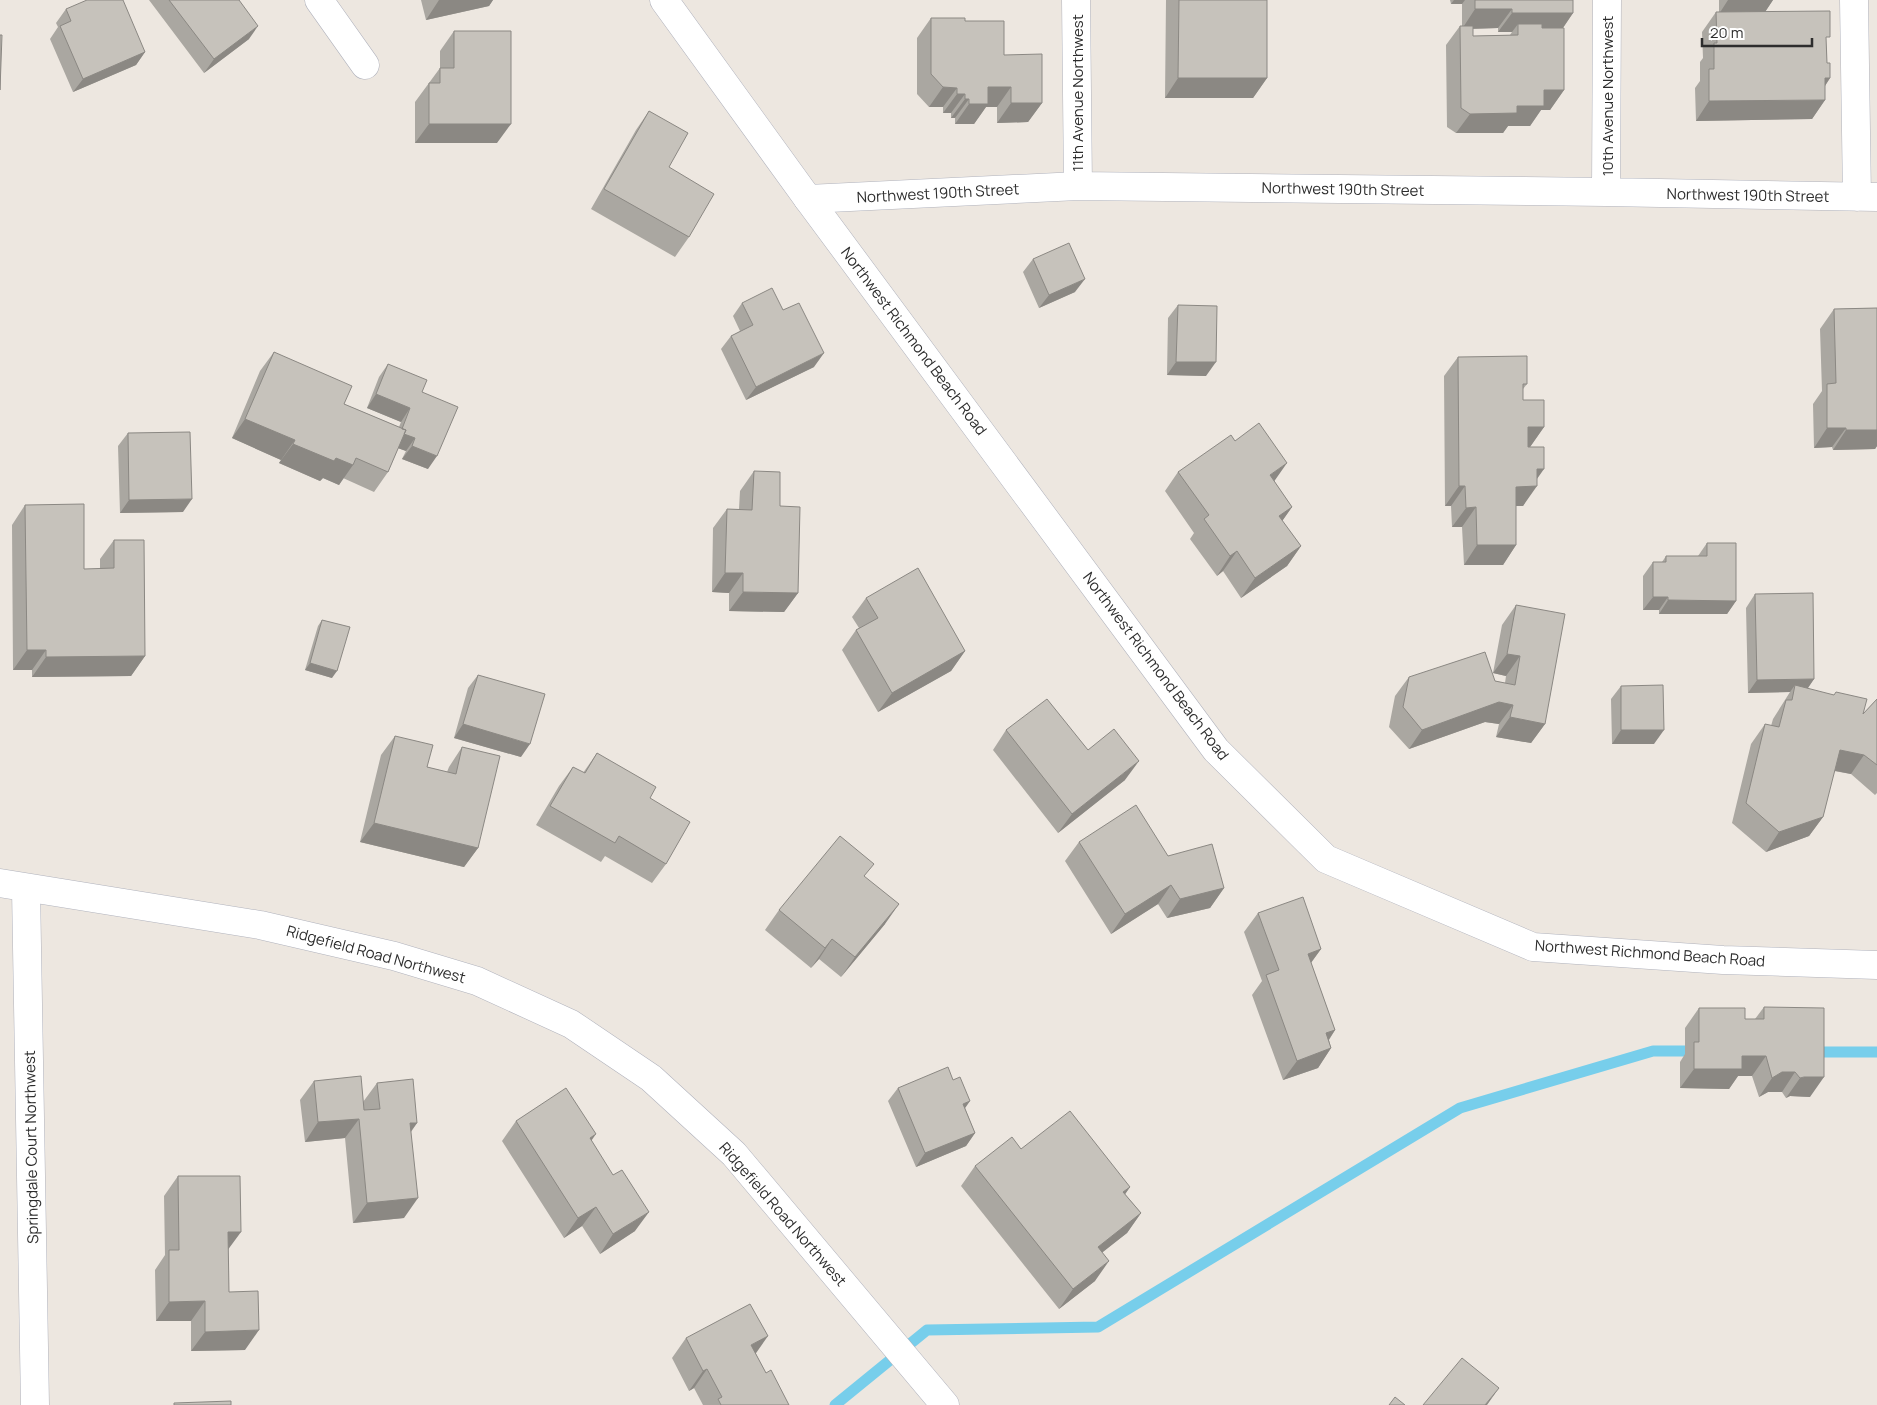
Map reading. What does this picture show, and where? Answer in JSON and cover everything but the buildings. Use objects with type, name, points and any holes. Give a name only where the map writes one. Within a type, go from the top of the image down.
[{"type":"street","points":[[319,0],[365,65]]},
{"type":"street","name":"Northwest Richmond Beach Road","points":[[664,0],[808,199],[1216,750],[1326,860],[1533,947],[1723,960],[1877,966]]},
{"type":"street","name":"11th Avenue Northwest","points":[[1076,0],[1078,186]]},
{"type":"street","name":"10th Avenue Northwest","points":[[1606,192],[1607,0]]},
{"type":"street","points":[[1854,0],[1867,197]]},
{"type":"street","name":"Northwest 190th Street","points":[[808,199],[1078,186],[1867,197]]},
{"type":"street","name":"Ridgefield Road Northwest","points":[[0,883],[26,889],[260,925],[394,956],[477,981],[571,1024],[651,1078],[734,1154],[945,1405]]},
{"type":"street","name":"Springdale Court Northwest","points":[[26,889],[35,1405]]},
{"type":"waterway","points":[[835,1405],[927,1330],[1098,1327],[1460,1108],[1653,1051],[1700,1051]]},
{"type":"waterway","points":[[1809,1052],[1877,1052]]}]
